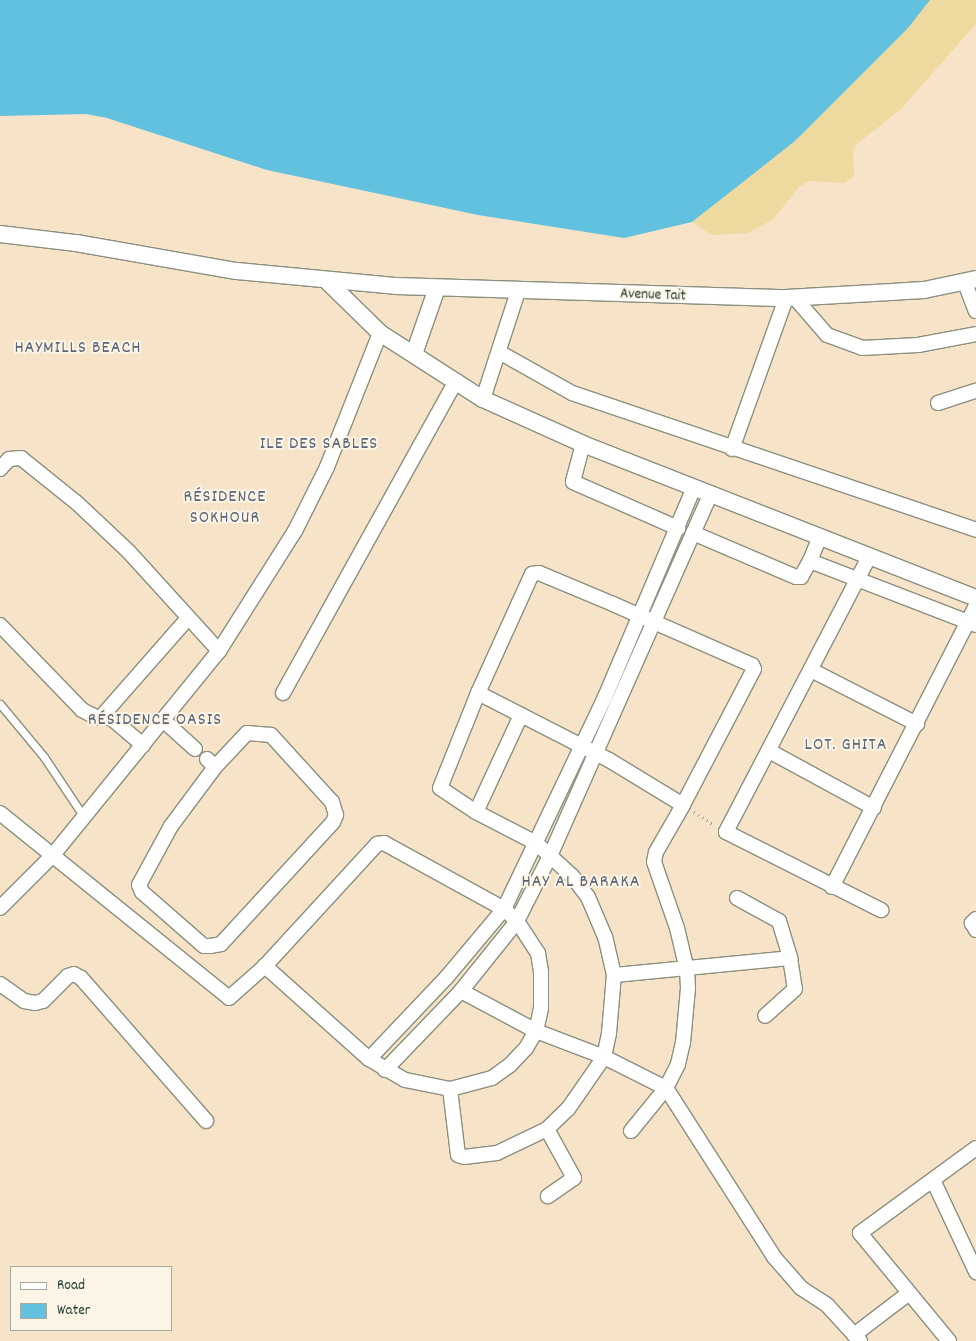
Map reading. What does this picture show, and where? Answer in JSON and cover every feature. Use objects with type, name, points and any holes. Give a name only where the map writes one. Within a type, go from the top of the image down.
[{"type":"street","name":"Avenue Tait","points":[[0,234],[76,243],[238,271],[328,282],[437,288],[790,298],[924,290],[970,281]]},
{"type":"street","points":[[970,281],[976,311]]},
{"type":"street","points":[[328,282],[380,332],[483,399],[584,444],[976,598]]},
{"type":"street","points":[[414,354],[437,288]]},
{"type":"street","points":[[483,399],[518,291]]},
{"type":"street","points":[[732,449],[790,298],[827,334],[862,348],[918,345],[976,334]]},
{"type":"street","points":[[0,908],[53,855],[219,651],[278,562],[327,467],[380,332]]},
{"type":"street","points":[[499,352],[572,393],[732,449],[976,530]]},
{"type":"street","points":[[283,693],[456,381]]},
{"type":"street","points":[[938,403],[976,392]]},
{"type":"street","points":[[584,444],[573,482],[678,528]]},
{"type":"street","points":[[0,470],[10,459],[21,458],[77,503],[129,552],[219,651]]},
{"type":"street","points":[[385,1070],[460,990],[517,921],[550,856],[588,750],[640,616],[694,487]]},
{"type":"street","points":[[369,1060],[446,978],[504,909],[536,843],[588,750],[654,622],[711,493]]},
{"type":"street","points":[[693,533],[796,577],[801,577],[820,536]]},
{"type":"street","points":[[869,557],[860,579],[771,752],[726,832],[880,910]]},
{"type":"street","points":[[810,561],[972,623]]},
{"type":"street","points":[[450,1089],[456,1152],[460,1156],[497,1153],[547,1130],[568,1109],[604,1057],[613,1010],[614,975],[606,937],[588,897],[536,843],[476,812],[440,788],[478,693],[524,588],[534,573],[640,616],[754,667],[683,805],[656,852],[654,862],[677,928],[688,988],[683,1043],[678,1064],[666,1088],[631,1131]]},
{"type":"street","points":[[832,887],[972,623],[976,606]]},
{"type":"street","points":[[102,716],[188,618]]},
{"type":"street","points":[[0,625],[82,710],[111,718],[143,745]]},
{"type":"street","points":[[813,671],[917,724]]},
{"type":"street","points":[[478,693],[588,750],[683,805]]},
{"type":"street","points":[[476,812],[521,715]]},
{"type":"street","points":[[163,720],[194,749]]},
{"type":"street","points":[[247,733],[271,735],[332,802],[336,815],[333,822],[221,944],[204,946],[142,892],[139,886],[171,826],[211,763],[247,733]]},
{"type":"street","points":[[771,752],[874,808]]},
{"type":"street","points":[[0,813],[226,998],[235,995],[265,966],[380,842],[504,909],[517,921],[538,953],[541,971],[541,1008],[536,1031],[526,1048],[492,1078],[450,1089],[405,1080],[369,1060],[265,966]]},
{"type":"street","points":[[738,898],[779,920],[790,958],[795,990],[765,1016]]},
{"type":"street","points":[[976,919],[972,923],[976,930]]},
{"type":"street","points":[[614,975],[686,970],[790,958]]},
{"type":"street","points":[[0,984],[24,1001],[35,1003],[44,1001],[68,976],[74,974],[81,978],[206,1121]]},
{"type":"street","points":[[460,990],[536,1031],[604,1057],[666,1088],[774,1257],[801,1288],[827,1305],[857,1338],[909,1293]]},
{"type":"street","points":[[547,1130],[574,1178],[548,1196]]},
{"type":"street","points":[[949,1341],[860,1233],[976,1148]]},
{"type":"street","points":[[933,1180],[976,1272]]},
{"type":"lane","points":[[0,704],[44,757],[84,818]]},
{"type":"path","points":[[683,805],[726,832]]},
{"type":"sand","points":[[930,0],[976,0],[976,24],[901,109],[857,144],[853,150],[854,176],[844,183],[809,181],[799,187],[773,219],[748,233],[712,235],[692,222],[795,141],[908,28]]},
{"type":"water","points":[[0,0],[930,0],[908,28],[795,141],[692,222],[624,238],[478,215],[267,170],[107,118],[86,114],[0,116]]},
{"type":"district","name":"HAYMILLS BEACH","points":[[78,349]]},
{"type":"district","name":"ILE DES SABLES","points":[[319,445]]},
{"type":"district","name":"RÉSIDENCE SOKHOUR","points":[[225,509]]},
{"type":"district","name":"RÉSIDENCE OASIS","points":[[155,721]]},
{"type":"district","name":"LOT. GHITA","points":[[846,746]]},
{"type":"district","name":"HAY AL BARAKA","points":[[581,883]]}]
